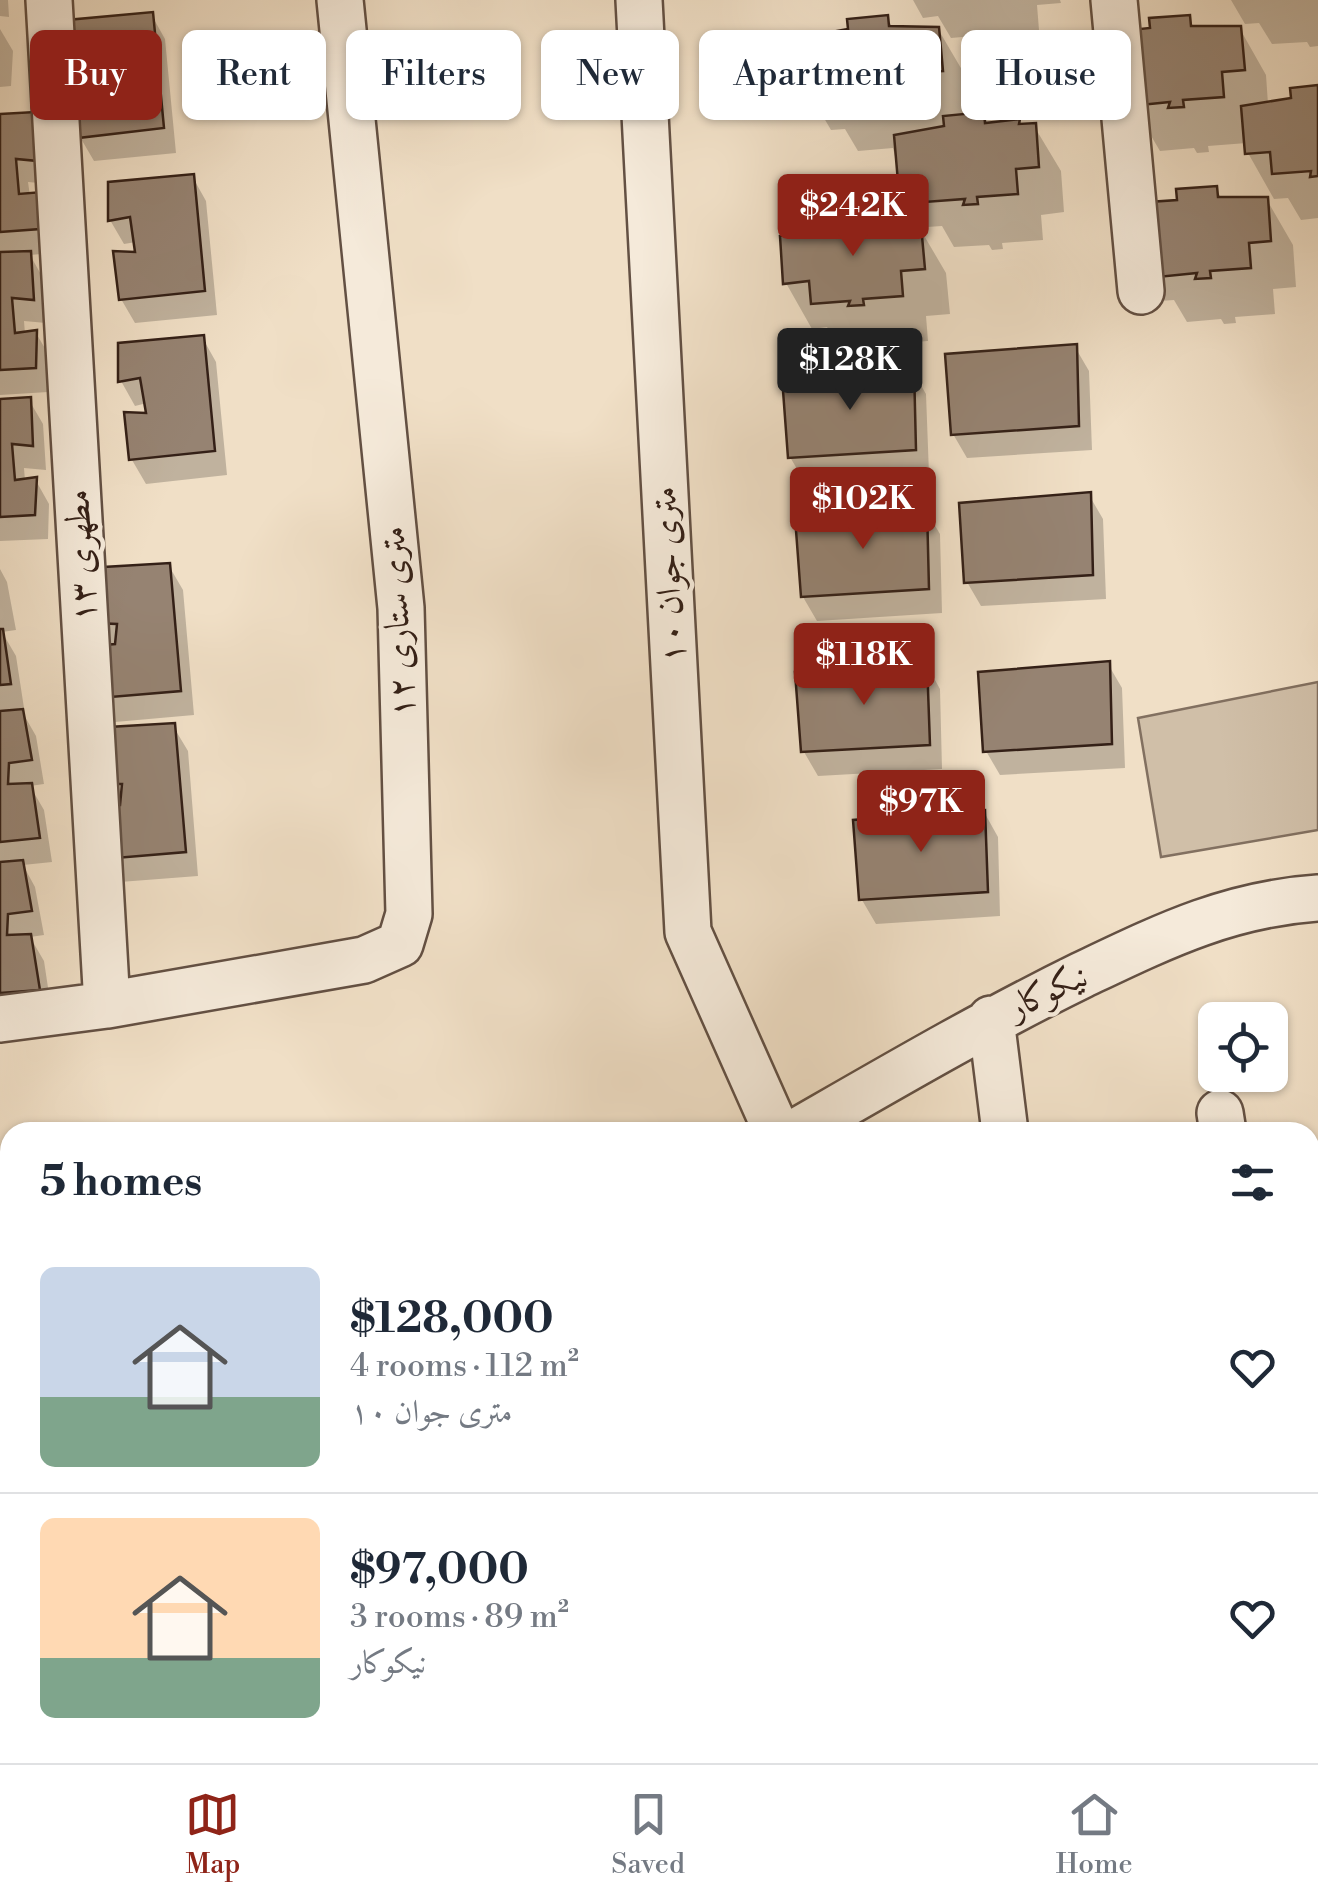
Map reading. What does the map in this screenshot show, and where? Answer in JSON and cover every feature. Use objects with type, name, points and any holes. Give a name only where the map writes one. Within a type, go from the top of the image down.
[{"type":"street","name":"مطهری ۱۳","points":[[50,0],[107,1005]]},
{"type":"street","name":"۱۲ متری ستاری","points":[[107,1005],[364,960],[400,944],[410,914],[401,608],[340,0]]},
{"type":"street","name":"۱۰ متری جوان","points":[[638,0],[688,932],[772,1122]]},
{"type":"street","points":[[1114,0],[1141,291]]},
{"type":"street","name":"نیکوکار","points":[[813,1122],[991,1019],[1178,929],[1262,902],[1318,898]]},
{"type":"street","points":[[0,1019],[107,1005]]},
{"type":"street","points":[[991,1019],[1004,1122]]},
{"type":"shaded area","points":[[1318,682],[1318,830],[1161,857],[1138,718]]},
{"type":"building","points":[[153,12],[155,30],[67,30],[67,20]]},
{"type":"building","points":[[888,15],[889,26],[939,30],[842,30],[848,29],[847,19]]},
{"type":"building","points":[[1190,15],[1191,26],[1241,26],[1245,70],[1222,72],[1224,97],[1183,100],[1184,107],[1168,108],[1170,102],[1131,106],[1131,30],[1150,28],[1149,18]]},
{"type":"building","points":[[1318,85],[1318,176],[1310,177],[1311,171],[1272,174],[1270,152],[1245,154],[1241,106],[1291,98],[1290,88]]},
{"type":"building","points":[[162,107],[164,128],[78,138],[76,120],[162,120]]},
{"type":"building","points":[[30,112],[30,120],[35,120],[38,161],[16,159],[19,194],[42,192],[40,229],[0,232],[0,114]]},
{"type":"building","points":[[961,114],[961,120],[985,123],[1036,123],[1039,167],[1016,169],[1018,194],[977,197],[978,204],[963,205],[965,199],[925,202],[924,180],[898,182],[894,135],[944,126],[943,116]]},
{"type":"building","points":[[194,174],[205,291],[119,300],[113,251],[135,252],[130,217],[108,221],[108,182]]},
{"type":"building","points":[[1217,186],[1218,197],[1268,197],[1271,241],[1249,243],[1251,268],[1210,271],[1211,278],[1195,279],[1197,273],[1158,277],[1149,202],[1177,200],[1176,189]]},
{"type":"building","points":[[870,214],[871,224],[906,221],[905,226],[921,225],[925,269],[901,271],[903,296],[863,299],[864,305],[848,306],[850,301],[811,304],[809,281],[783,284],[780,236],[829,227],[829,217]]},
{"type":"building","points":[[31,251],[34,300],[12,298],[15,333],[37,330],[36,368],[0,370],[0,252]]},
{"type":"building","points":[[204,335],[215,451],[129,460],[124,412],[146,413],[140,378],[118,382],[118,343]]},
{"type":"building","points":[[1077,344],[1079,426],[951,435],[945,354]]},
{"type":"building","points":[[914,367],[916,450],[788,458],[782,377]]},
{"type":"building","points":[[31,397],[33,446],[12,444],[15,480],[37,477],[35,515],[0,517],[0,399]]},
{"type":"building","points":[[1091,492],[1093,575],[964,583],[959,503]]},
{"type":"building","points":[[927,507],[929,589],[801,597],[795,517]]},
{"type":"building","points":[[170,563],[181,691],[99,698],[92,646],[115,644],[117,624],[93,623],[87,568]]},
{"type":"building","points":[[3,629],[11,684],[0,685]]},
{"type":"building","points":[[1110,661],[1112,744],[983,752],[978,672]]},
{"type":"building","points":[[927,662],[930,745],[801,752],[795,672]]},
{"type":"building","points":[[23,709],[32,760],[9,763],[8,784],[32,783],[40,838],[0,842],[0,711]]},
{"type":"building","points":[[175,723],[186,852],[104,859],[97,807],[120,805],[122,784],[98,784],[92,728]]},
{"type":"building","points":[[985,810],[988,892],[859,900],[853,820]]},
{"type":"building","points":[[23,860],[32,911],[8,914],[7,935],[31,934],[40,990],[0,993],[0,862]]}]
